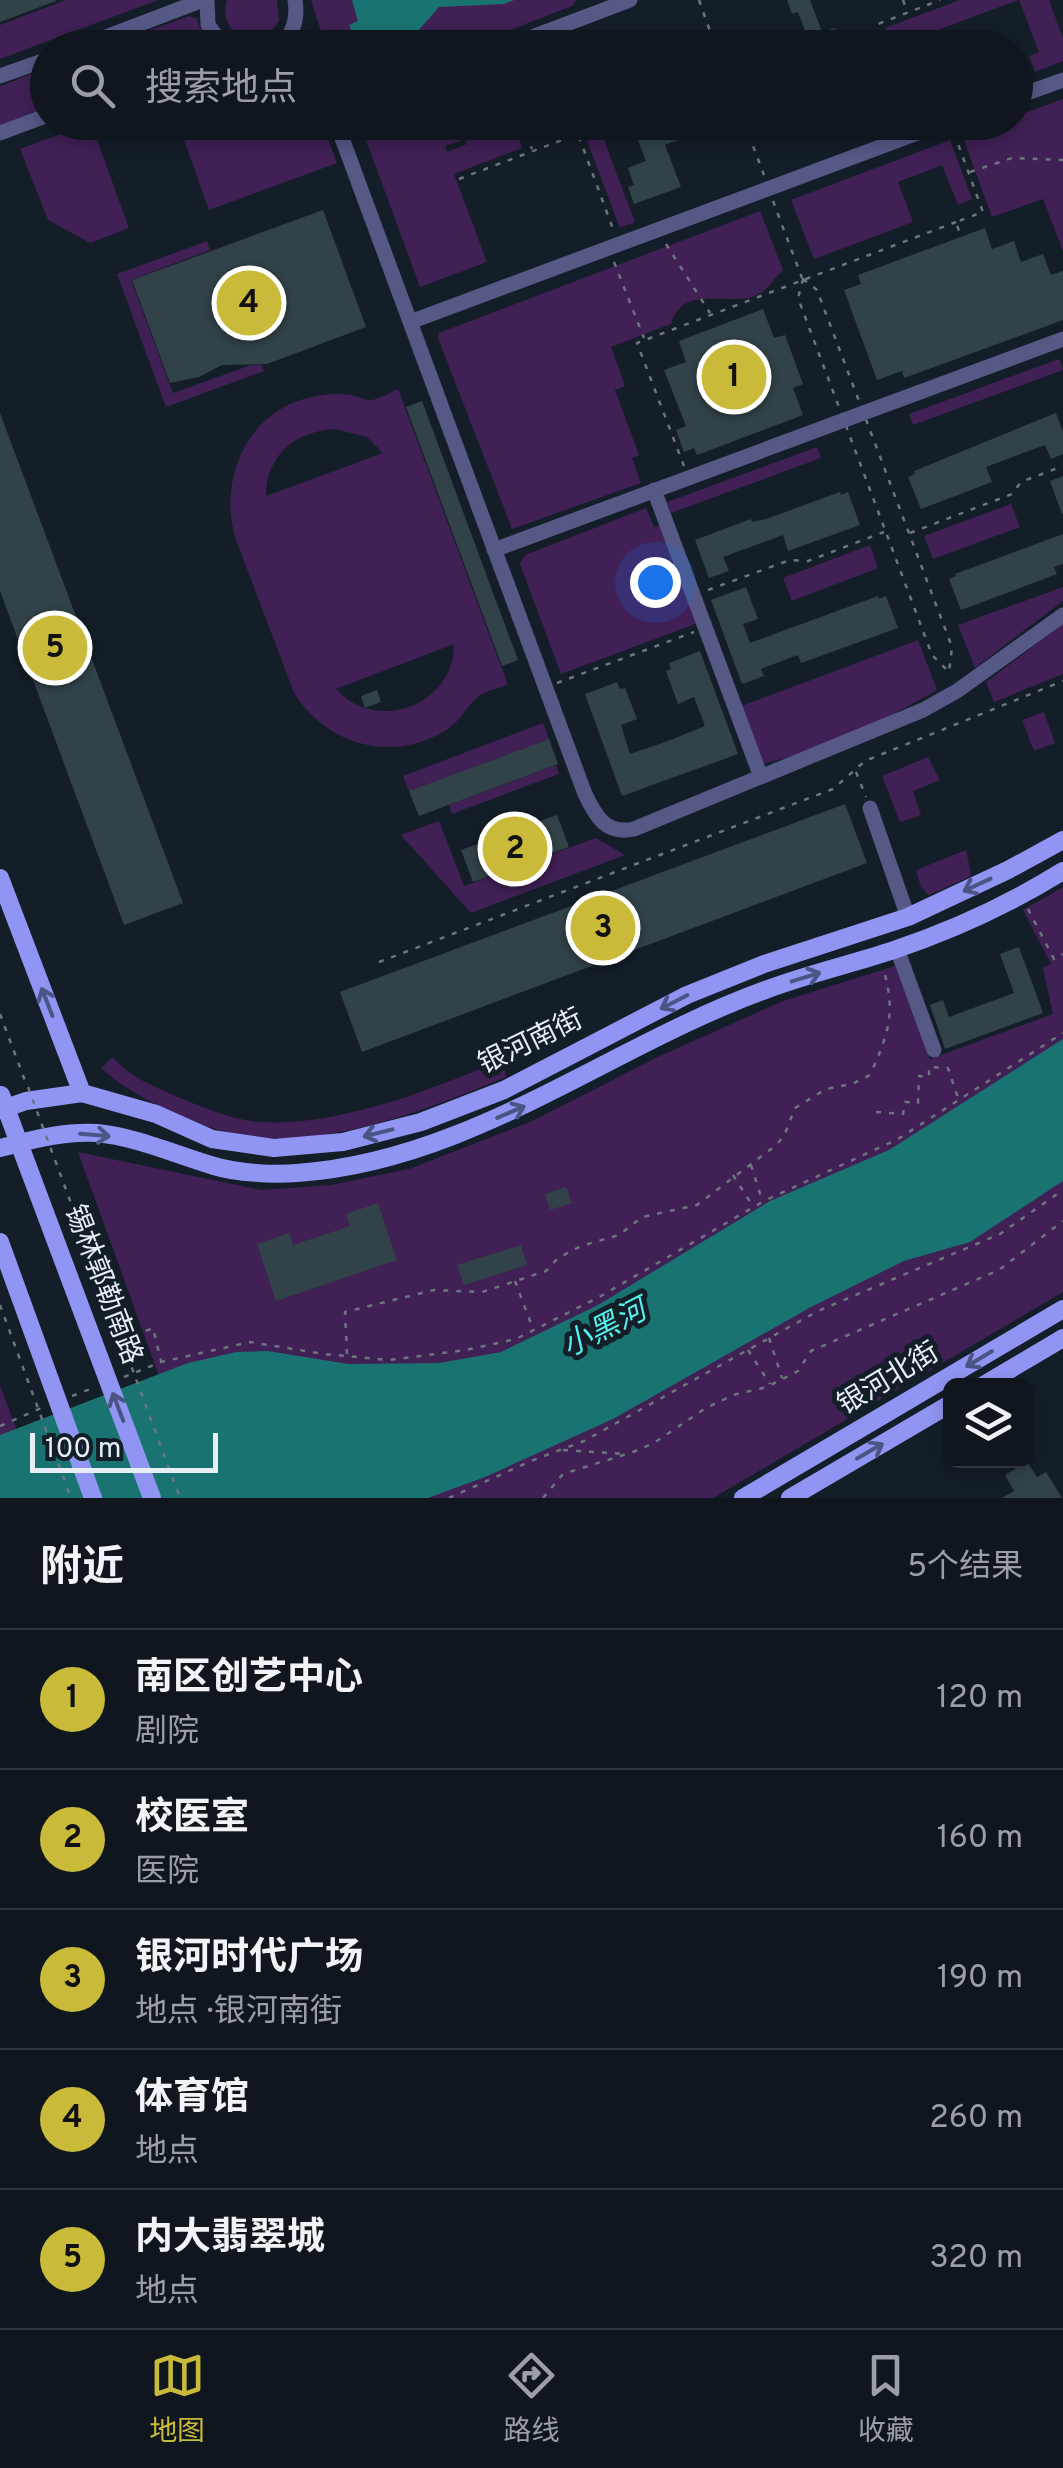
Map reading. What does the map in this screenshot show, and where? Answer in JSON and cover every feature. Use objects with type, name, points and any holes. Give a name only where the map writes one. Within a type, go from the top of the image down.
[{"type":"main road","name":"银河南街","points":[[0,1099],[26,1101],[82,1093],[156,1114],[212,1139],[274,1148],[343,1142],[422,1122],[487,1096],[687,996],[764,964],[908,917],[1063,840]]},
{"type":"main road","name":"银河南街","points":[[0,1148],[62,1133],[100,1133],[219,1168],[294,1174],[354,1165],[422,1147],[492,1120],[545,1097],[654,1038],[767,989],[896,949],[1021,897],[1063,870]]},
{"type":"main road","points":[[0,878],[82,1093]]},
{"type":"main road","name":"锡林郭勒南路","points":[[0,1099],[152,1498]]},
{"type":"main road","points":[[0,1242],[93,1498]]},
{"type":"main road","name":"银河北街","points":[[743,1498],[1063,1309]]},
{"type":"main road","points":[[996,1378],[1063,1338]]},
{"type":"main road","name":"银河北街","points":[[790,1498],[943,1408]]},
{"type":"lane","points":[[125,30],[205,0],[212,30]]},
{"type":"lane","points":[[289,30],[296,18],[295,0]]},
{"type":"lane","points":[[543,30],[600,5],[630,0]]},
{"type":"lane","points":[[0,76],[30,65]]},
{"type":"lane","points":[[1033,91],[1063,80]]},
{"type":"lane","points":[[0,133],[30,122]]},
{"type":"lane","points":[[343,140],[585,794],[596,818],[608,828],[620,832],[634,830],[923,710],[972,681],[1063,615]]},
{"type":"lane","points":[[410,322],[900,140]]},
{"type":"lane","points":[[494,550],[1063,339]]},
{"type":"lane","points":[[654,490],[761,777]]},
{"type":"lane","points":[[870,808],[908,917]]},
{"type":"lane","points":[[896,949],[934,1050]]},
{"type":"path","points":[[699,0],[710,30]]},
{"type":"path","points":[[903,0],[907,12]]},
{"type":"path","points":[[880,30],[878,24],[940,0]]},
{"type":"path","points":[[528,140],[532,152]]},
{"type":"path","points":[[458,179],[563,140]]},
{"type":"path","points":[[580,140],[644,340]]},
{"type":"path","points":[[688,478],[637,343],[982,212],[956,140]]},
{"type":"path","points":[[968,172],[1012,158],[1063,160]]},
{"type":"path","points":[[956,222],[961,237]]},
{"type":"path","points":[[656,230],[711,314]]},
{"type":"path","points":[[803,279],[818,290],[952,647],[949,672],[932,655],[798,298],[803,279]]},
{"type":"path","points":[[909,534],[1012,494],[1021,482],[1063,466]]},
{"type":"path","points":[[693,596],[790,560],[808,562],[886,532]]},
{"type":"path","points":[[545,687],[705,628]]},
{"type":"path","points":[[380,962],[833,789],[865,761],[1063,681]]},
{"type":"path","points":[[854,770],[870,808]]},
{"type":"path","points":[[1024,904],[1054,959],[1063,954]]},
{"type":"path","points":[[347,1356],[346,1312],[434,1290],[482,1292],[546,1271],[558,1258],[618,1235],[642,1217],[697,1205],[713,1195],[775,1146],[784,1136],[795,1108],[810,1096],[870,1075],[888,1035],[892,998],[884,969]]},
{"type":"path","points":[[0,1014],[180,1498]]},
{"type":"path","points":[[126,1376],[162,1362],[250,1342],[389,1360],[516,1339],[601,1296],[762,1202],[898,1139],[1063,1033]]},
{"type":"path","points":[[876,1112],[903,1114],[904,1102],[918,1103],[919,1076],[928,1077],[929,1066],[948,1068],[958,1099]]},
{"type":"path","points":[[750,1164],[762,1202]]},
{"type":"path","points":[[733,1176],[753,1207]]},
{"type":"path","points":[[449,1498],[584,1441],[866,1288],[1000,1234],[1063,1190]]},
{"type":"path","points":[[542,1498],[564,1474],[628,1454],[706,1408],[798,1371],[810,1351],[998,1270],[1063,1221]]},
{"type":"path","points":[[515,1281],[533,1331]]},
{"type":"path","points":[[0,1305],[71,1498]]},
{"type":"path","points":[[122,1342],[152,1328],[162,1362]]},
{"type":"path","points":[[769,1338],[782,1379]]},
{"type":"path","points":[[748,1350],[771,1385]]},
{"type":"path","points":[[73,1396],[91,1389]]},
{"type":"path","points":[[0,1426],[56,1402]]},
{"type":"path","points":[[562,1450],[628,1454]]},
{"type":"shaded area","points":[[66,0],[158,0],[78,30],[30,30],[30,48],[0,59],[0,25]]},
{"type":"shaded area","points":[[227,0],[277,0],[279,20],[271,30],[233,30],[225,13]]},
{"type":"shaded area","points":[[311,0],[576,0],[572,6],[510,30],[321,30]]},
{"type":"shaded area","points":[[960,0],[1019,0],[938,30],[885,28]]},
{"type":"shaded area","points":[[1019,0],[1049,0],[1063,38],[1063,61],[1035,72],[1033,54],[1039,52]]},
{"type":"shaded area","points":[[189,16],[197,19],[201,30],[150,30]]},
{"type":"shaded area","points":[[30,75],[30,114],[0,125],[0,86]]},
{"type":"shaded area","points":[[1063,99],[1063,251],[1043,199],[992,217],[964,140],[1033,140],[1033,110]]},
{"type":"shaded area","points":[[45,140],[97,140],[129,228],[90,243],[48,220],[20,149]]},
{"type":"shaded area","points":[[184,140],[328,140],[337,163],[209,210]]},
{"type":"shaded area","points":[[366,140],[463,140],[445,146],[447,152],[467,144],[466,140],[519,140],[522,148],[454,174],[487,262],[420,287]]},
{"type":"shaded area","points":[[604,140],[635,222],[620,228],[587,141]]},
{"type":"shaded area","points":[[950,140],[972,199],[958,205],[942,165],[898,182],[913,222],[814,259],[791,200]]},
{"type":"shaded area","points":[[760,211],[783,270],[765,289],[748,298],[686,303],[671,324],[611,347],[625,386],[615,390],[639,455],[632,458],[641,483],[512,529],[439,333]]},
{"type":"shaded area","points":[[207,241],[210,250],[131,280],[173,393],[251,365],[261,365],[264,371],[166,407],[117,274]]},
{"type":"shaded area","points":[[1059,359],[1063,370],[913,425],[909,414]]},
{"type":"shaded area","points":[[398,389],[508,685],[482,694],[453,725],[428,740],[385,747],[343,737],[308,711],[294,693],[235,537],[231,491],[244,448],[273,414],[317,396],[345,394],[370,400]],"holes":[[[335,429],[367,437],[383,453],[266,496],[271,469],[286,448],[308,435]],[[454,644],[451,665],[442,683],[411,706],[392,711],[372,710],[353,703],[336,689]]]},
{"type":"shaded area","points":[[817,447],[821,458],[671,513],[667,502]]},
{"type":"shaded area","points":[[1011,504],[1020,527],[933,559],[924,536]]},
{"type":"shaded area","points":[[646,508],[654,527],[661,525],[698,623],[561,674],[520,564],[525,555]]},
{"type":"shaded area","points":[[870,545],[878,568],[792,601],[783,578]]},
{"type":"shaded area","points":[[1063,587],[1063,601],[975,668],[958,625]]},
{"type":"shaded area","points":[[1063,624],[1063,674],[994,702],[986,682]]},
{"type":"shaded area","points":[[918,640],[937,690],[852,734],[762,764],[741,706]]},
{"type":"shaded area","points":[[1044,712],[1055,743],[1034,751],[1022,720]]},
{"type":"shaded area","points":[[543,723],[549,739],[409,791],[403,776]]},
{"type":"shaded area","points":[[928,757],[940,780],[913,791],[921,815],[900,822],[882,776]]},
{"type":"shaded area","points":[[556,765],[559,774],[452,814],[449,805]]},
{"type":"shaded area","points":[[439,821],[464,886],[596,838],[625,855],[471,913],[401,835]]},
{"type":"shaded area","points":[[966,850],[969,877],[929,895],[921,887],[916,870]]},
{"type":"shaded area","points":[[1063,887],[1063,1292],[713,1498],[203,1498],[78,1152],[261,1190],[331,1185],[409,1169],[530,1122],[660,1056],[783,1001],[895,966],[930,1059],[1053,1014],[1043,968],[1051,964],[1023,910]]},
{"type":"shaded area","points":[[113,1057],[135,1076],[160,1089],[238,1119],[259,1122],[320,1119],[384,1104],[503,1059],[506,1077],[379,1123],[278,1138],[227,1132],[153,1103],[101,1068]]},
{"type":"shaded area","points":[[0,1386],[43,1498],[0,1498]]},
{"type":"water","points":[[352,0],[514,0],[504,4],[439,7],[419,30],[351,30],[349,25],[358,21]]},
{"type":"water","name":"小黑河","points":[[1063,1039],[1063,1181],[970,1242],[904,1261],[811,1307],[613,1419],[485,1477],[428,1498],[0,1498],[0,1435],[188,1363],[236,1352],[268,1351],[348,1364],[439,1363],[501,1352],[598,1305],[770,1201],[889,1150]]},
{"type":"building","points":[[0,0],[56,0],[56,1],[0,22]]},
{"type":"building","points":[[787,0],[810,0],[821,30],[805,30],[798,12],[792,14]]},
{"type":"building","points":[[638,140],[678,140],[665,145],[681,187],[634,204],[628,187],[634,185],[628,168],[646,161]]},
{"type":"building","points":[[323,210],[366,327],[267,364],[222,365],[199,377],[170,383],[132,280]]},
{"type":"building","points":[[985,228],[992,249],[1014,241],[1021,262],[1043,254],[1051,275],[1063,271],[1063,320],[904,378],[902,371],[877,380],[844,290],[861,284],[858,275]]},
{"type":"building","points":[[763,309],[774,338],[785,335],[803,384],[793,388],[803,415],[697,455],[694,448],[684,452],[676,430],[686,426],[664,370],[686,362],[679,341]]},
{"type":"building","points":[[422,401],[518,660],[502,666],[406,407]]},
{"type":"building","points":[[0,413],[183,903],[124,925],[0,591]]},
{"type":"building","points":[[1056,413],[1063,432],[1063,454],[1051,459],[1045,445],[986,467],[992,482],[921,509],[908,477],[914,471]]},
{"type":"building","points":[[1063,476],[1063,514],[1062,514],[1050,481]]},
{"type":"building","points":[[848,492],[860,525],[788,551],[783,535],[723,557],[729,571],[709,578],[695,540]]},
{"type":"building","points":[[1063,534],[1063,564],[1054,567],[1057,574],[961,610],[949,579],[955,574]]},
{"type":"building","points":[[746,587],[758,619],[743,624],[750,643],[878,596],[886,596],[898,628],[801,663],[798,655],[761,669],[764,676],[742,684],[711,600]]},
{"type":"building","points":[[700,651],[738,754],[622,796],[585,694],[617,682],[620,689],[625,688],[637,719],[621,725],[630,754],[668,741],[705,726],[694,697],[678,704],[666,671],[671,669],[669,663]]},
{"type":"building","points":[[377,690],[381,702],[365,708],[361,696]]},
{"type":"building","points":[[549,739],[558,764],[419,816],[409,791]]},
{"type":"building","points":[[845,804],[867,863],[362,1052],[340,992]]},
{"type":"building","points":[[557,815],[569,847],[473,882],[461,850]]},
{"type":"building","points":[[1019,947],[1043,1013],[945,1049],[930,1005],[943,1000],[949,1017],[1014,993],[1000,954]]},
{"type":"building","points":[[566,1187],[572,1203],[550,1210],[545,1194]]},
{"type":"building","points":[[378,1203],[397,1260],[276,1301],[257,1244],[289,1233],[293,1245],[350,1226],[346,1214]]},
{"type":"building","points":[[521,1245],[527,1265],[464,1285],[457,1265]]},
{"type":"building","points":[[1017,1468],[1031,1468],[1037,1477],[1046,1472],[1062,1498],[1002,1498],[1014,1491],[1005,1475]]},
{"type":"place","name":"体育馆","points":[[249,303]]},
{"type":"place","name":"南区创艺中心","points":[[734,377]]},
{"type":"place","name":"内大翡翠城","points":[[55,648]]},
{"type":"place","name":"校医室","points":[[515,849]]},
{"type":"place","name":"银河时代广场","points":[[603,928]]}]
